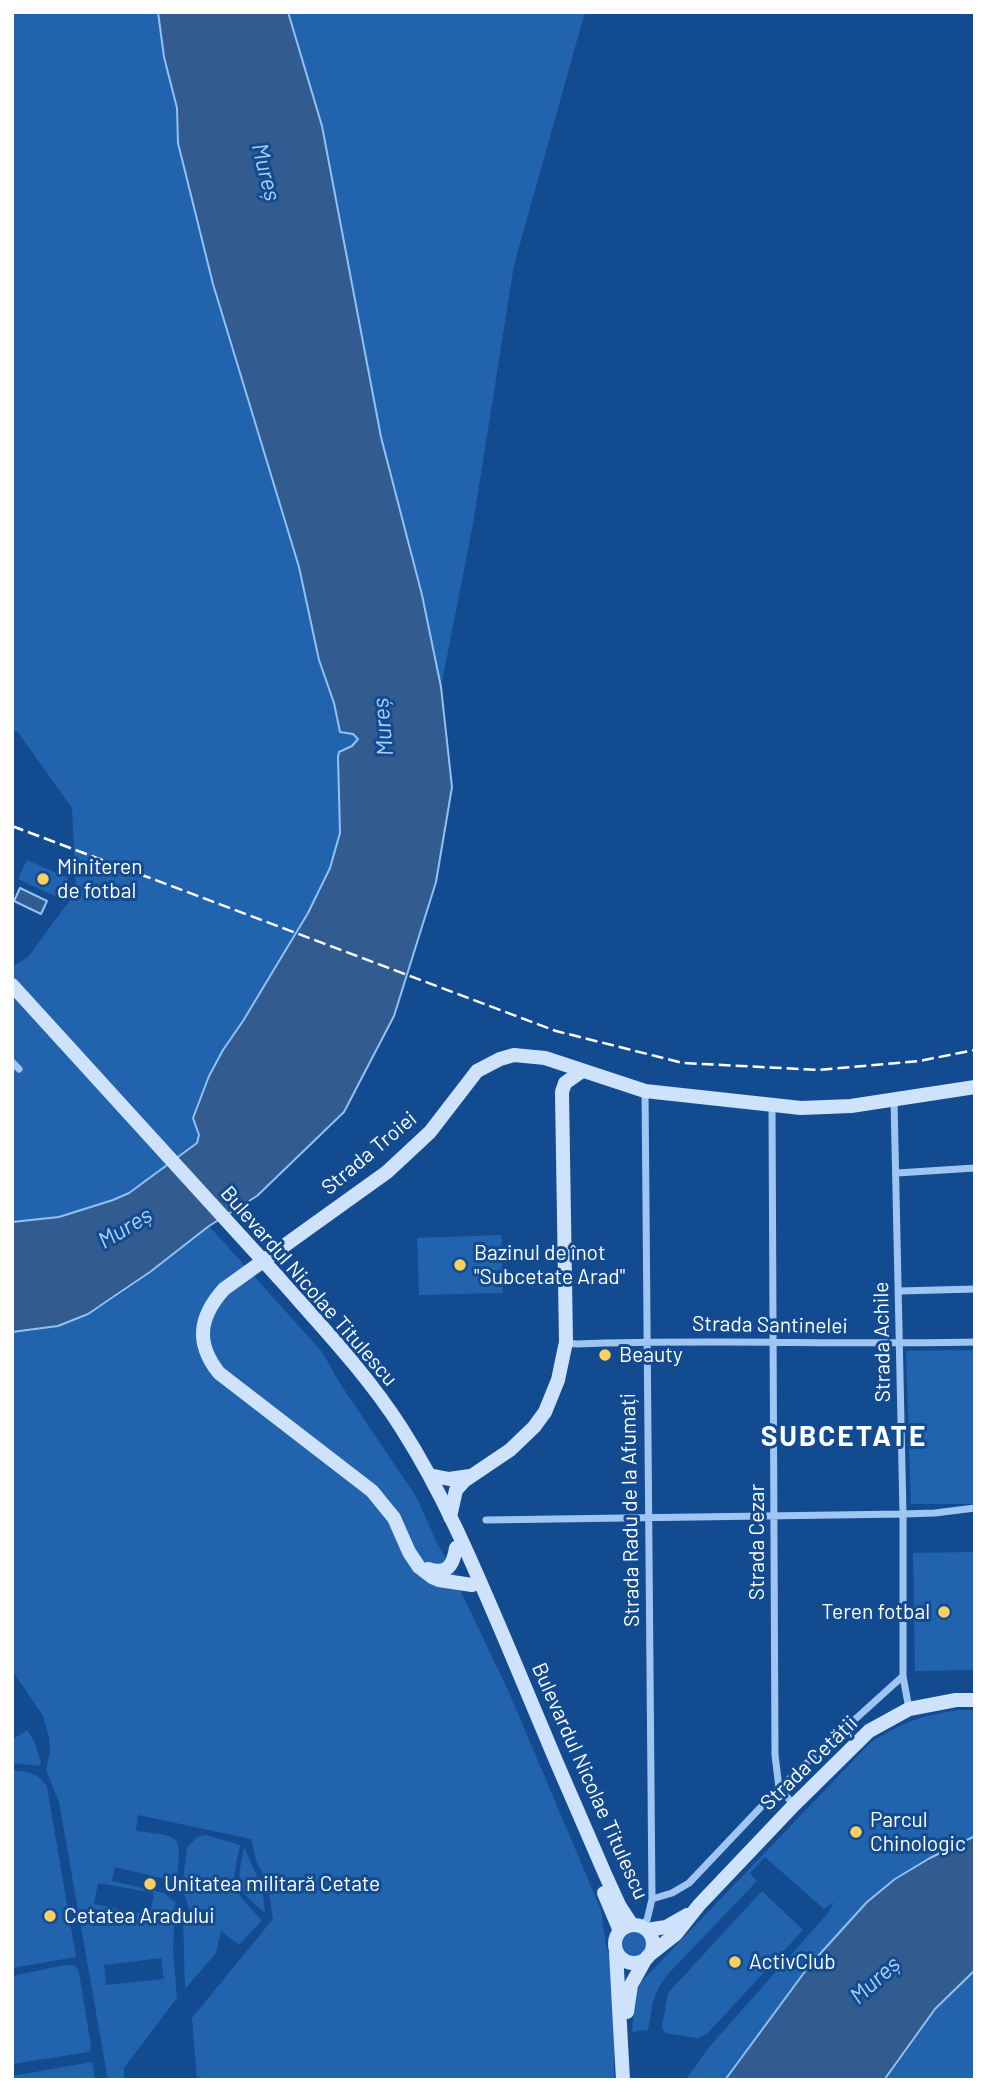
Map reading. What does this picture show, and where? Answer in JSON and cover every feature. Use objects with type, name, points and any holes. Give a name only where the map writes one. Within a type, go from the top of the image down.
[{"type":"main road","name":"Bulevardul Nicolae Titulescu","points":[[12,985],[275,1280],[331,1348],[400,1442],[456,1548],[635,1928]]},
{"type":"main road","name":"Bulevardul Nicolae Titulescu","points":[[12,998],[335,1342],[402,1429],[450,1517],[605,1874],[619,1905],[635,1928]]},
{"type":"main road","name":"Strada Troiei","points":[[419,1567],[394,1518],[372,1491],[219,1373],[210,1362],[201,1338],[214,1301],[238,1278],[387,1172],[408,1154],[430,1132],[477,1071],[514,1055],[545,1058],[645,1091],[772,1105],[830,1107],[975,1087]]},
{"type":"main road","points":[[450,1517],[456,1490],[470,1476],[503,1456],[534,1427],[545,1412],[558,1380],[566,1342],[562,1092],[565,1083],[582,1071]]},
{"type":"main road","points":[[429,1475],[449,1479],[470,1476]]},
{"type":"main road","points":[[419,1567],[434,1571],[446,1570],[453,1563],[456,1548]]},
{"type":"main road","points":[[419,1567],[432,1577],[472,1585]]},
{"type":"main road","name":"Strada Cetății","points":[[646,1958],[676,1934],[699,1905],[794,1805],[869,1731],[909,1709],[956,1700],[975,1700]]},
{"type":"main road","name":"Strada Cetății","points":[[624,2080],[619,2038],[619,1974],[615,1943],[635,1928],[674,1923],[699,1905]]},
{"type":"main road","name":"Strada Cetății","points":[[624,2080],[628,1995],[653,1943],[635,1928]]},
{"type":"main road","points":[[617,1952],[626,1962],[636,1963],[646,1958]]},
{"type":"street","points":[[12,1062],[19,1069]]},
{"type":"street","name":"Strada Radu de la Afumați","points":[[635,1928],[647,1920],[652,1899],[645,1091]]},
{"type":"street","name":"Strada Achile","points":[[894,1100],[903,1514],[903,1676],[909,1709]]},
{"type":"street","name":"Strada Cezar","points":[[772,1105],[775,1755],[779,1788]]},
{"type":"street","points":[[897,1172],[975,1168]]},
{"type":"street","points":[[899,1291],[975,1289]]},
{"type":"street","name":"Strada Santinelei","points":[[566,1342],[577,1345],[646,1341],[900,1344],[975,1342]]},
{"type":"street","points":[[486,1520],[903,1514],[975,1508]]},
{"type":"street","points":[[652,1899],[672,1893],[689,1883],[779,1788],[903,1676]]},
{"type":"street","points":[[779,1788],[794,1805]]},
{"type":"shaded area","points":[[12,12],[158,12],[164,57],[177,108],[178,143],[213,284],[299,567],[319,660],[334,703],[338,727],[358,739],[352,746],[343,749],[340,832],[330,868],[308,913],[209,1076],[197,1104],[194,1122],[199,1135],[197,1142],[129,1193],[113,1200],[59,1217],[12,1222],[12,967],[28,957],[76,892],[72,808],[17,731],[12,731]]},
{"type":"shaded area","points":[[288,12],[585,12],[514,265],[473,524],[441,687],[422,595],[381,437],[322,126]]},
{"type":"shaded area","name":"Miniteren de fotbal","points":[[27,860],[68,878],[59,898],[18,879]]},
{"type":"shaded area","points":[[209,1226],[322,1352],[417,1498],[437,1543],[454,1572],[508,1690],[601,1910],[606,1946],[614,1967],[614,2080],[197,2080],[192,2018],[273,1919],[267,1881],[257,1863],[251,1839],[138,1815],[136,1831],[171,1837],[176,1841],[179,1855],[177,1882],[115,1867],[112,1881],[164,1893],[175,1902],[173,1949],[177,1998],[124,2068],[124,2080],[108,2080],[59,1802],[46,1770],[50,1752],[49,1737],[43,1716],[12,1670],[12,1332],[55,1327],[100,1307],[157,1268]],"holes":[[[98,1883],[154,1893],[150,1915],[94,1904]],[[161,1958],[164,1979],[106,1985],[104,1965]]]},
{"type":"shaded area","name":"Bazinul de înot \"Subcetate Arad\"","points":[[501,1235],[503,1293],[419,1295],[417,1238]]},
{"type":"shaded area","points":[[975,1350],[975,1504],[911,1504],[906,1351]]},
{"type":"shaded area","name":"Teren fotbal","points":[[975,1552],[975,1670],[915,1671],[913,1553]]},
{"type":"shaded area","points":[[958,1710],[975,1710],[975,1836],[895,1879],[867,1902],[809,1966],[725,2080],[685,2080],[711,2045],[828,1913],[834,1902],[824,1909],[765,1857],[750,1873],[757,1881],[668,1974],[659,1987],[648,2030],[632,2032],[636,1993],[641,1982],[870,1743],[912,1721]]},
{"type":"shaded area","points":[[27,1730],[35,1743],[40,1766],[12,1763],[12,1740]]},
{"type":"shaded area","points":[[12,1770],[28,1772],[47,1787],[76,1957],[12,1968]]},
{"type":"shaded area","points":[[206,1835],[240,1845],[235,1871],[236,1887],[244,1901],[262,1920],[239,1945],[221,1931],[216,1953],[185,1989],[183,1918],[189,1908],[183,1891],[187,1848],[197,1837]]},
{"type":"shaded area","points":[[244,1847],[262,1887],[265,1913],[240,1885]]},
{"type":"shaded area","name":"ActivClub","points":[[762,1891],[803,1930],[707,2034],[698,2038],[665,2033],[662,2027],[668,1993]]},
{"type":"shaded area","points":[[634,1930],[644,1934],[648,1944],[644,1954],[634,1958],[624,1954],[620,1944],[624,1934]]},
{"type":"shaded area","points":[[65,1965],[75,1966],[79,1972],[91,2047],[89,2052],[12,2064],[12,1976]]},
{"type":"shaded area","points":[[975,1970],[975,2080],[884,2080],[935,2009]]},
{"type":"shaded area","points":[[92,2062],[95,2080],[12,2079],[12,2076]]},
{"type":"water","name":"Mureș","points":[[158,12],[288,12],[322,126],[381,437],[422,595],[441,687],[452,787],[436,882],[394,1016],[344,1112],[257,1196],[209,1226],[150,1272],[88,1314],[58,1326],[12,1332],[12,1222],[59,1217],[113,1200],[129,1193],[197,1143],[199,1135],[193,1118],[209,1076],[308,913],[330,868],[340,833],[339,752],[352,746],[358,739],[353,734],[340,732],[334,703],[319,660],[299,567],[213,284],[178,143],[177,108],[164,57]]},
{"type":"water","points":[[20,888],[47,901],[41,914],[14,901]]},
{"type":"water","name":"Mureș","points":[[975,1836],[975,1970],[935,2009],[884,2080],[725,2080],[809,1966],[867,1902],[895,1879]]},
{"type":"railway","points":[[12,826],[556,1031],[683,1063],[819,1070],[919,1061],[975,1050]]},
{"type":"place","name":"Miniteren de fotbal","points":[[43,879]]},
{"type":"place","name":"Bazinul de înot \"Subcetate Arad\"","points":[[460,1265]]},
{"type":"place","name":"Beauty","points":[[605,1355]]},
{"type":"place","name":"Teren fotbal","points":[[944,1612]]},
{"type":"place","name":"Parcul Chinologic","points":[[856,1832]]},
{"type":"place","name":"Unitatea militară Cetate","points":[[150,1884]]},
{"type":"place","name":"Cetatea Aradului","points":[[50,1916]]},
{"type":"place","name":"ActivClub","points":[[735,1962]]},
{"type":"district","name":"SUBCETATE","points":[[844,1437]]}]
